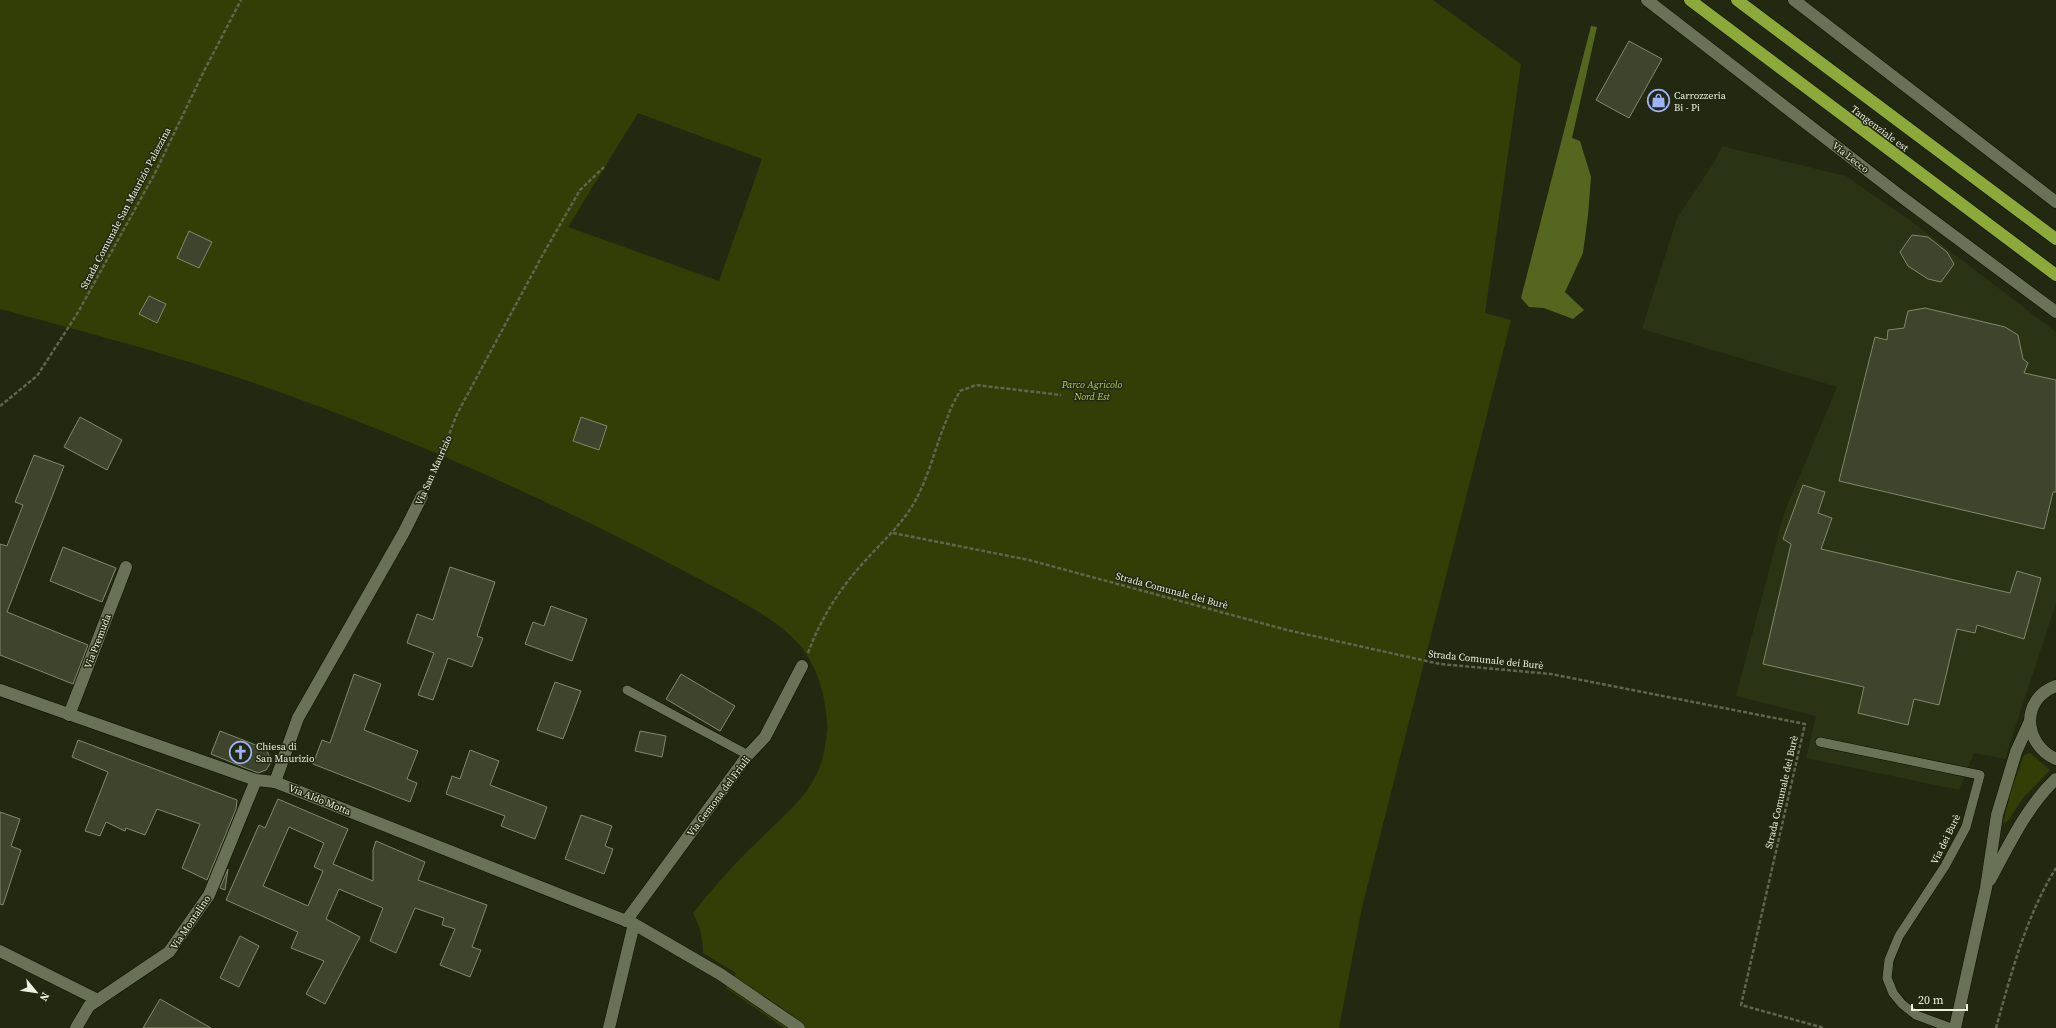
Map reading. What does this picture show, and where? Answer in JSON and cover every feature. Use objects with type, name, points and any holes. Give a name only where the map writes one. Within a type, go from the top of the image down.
[{"type":"highway","name":"Tangenziale est","points":[[1690,0],[2056,275]]},
{"type":"highway","name":"Tangenziale est","points":[[1737,0],[2056,239]]},
{"type":"street","name":"Via Lecco","points":[[1647,0],[1897,193],[2056,312]]},
{"type":"street","points":[[1794,0],[2056,202]]},
{"type":"street","name":"Via San Maurizio","points":[[275,782],[298,718],[404,532],[422,496]]},
{"type":"street","name":"Via Premuda","points":[[69,715],[126,567]]},
{"type":"street","name":"Via Gemona del Friuli","points":[[630,923],[748,755],[765,736],[802,666]]},
{"type":"street","points":[[2056,686],[2042,694],[2036,702],[2031,711],[2030,721],[2032,736],[2039,748],[2056,759]]},
{"type":"street","name":"Via Aldo Motta","points":[[0,690],[256,780],[275,782],[630,923],[720,974],[799,1028]]},
{"type":"street","points":[[1955,1028],[1986,888],[1997,815],[2016,752],[2030,721]]},
{"type":"street","points":[[1986,888],[2023,820],[2056,779]]},
{"type":"street","name":"Via Montalino","points":[[76,1028],[89,1006],[170,952],[209,895],[256,780]]},
{"type":"street","points":[[609,1028],[630,923]]},
{"type":"street","points":[[0,951],[98,1000]]},
{"type":"lane","points":[[627,690],[748,755]]},
{"type":"lane","name":"Via dei Burè","points":[[1820,742],[1980,775],[1966,827],[1945,866],[1899,936],[1889,960],[1888,978],[1893,993],[1902,1004],[1916,1015],[1951,1028]]},
{"type":"path","name":"Strada Comunale San Maurizio Palazzina","points":[[0,406],[37,376],[77,314],[155,173],[204,71],[241,0]]},
{"type":"path","name":"Via San Maurizio","points":[[422,496],[442,455],[457,414],[535,269],[580,190],[604,167]]},
{"type":"path","points":[[802,666],[818,626],[834,600],[864,562],[893,533],[910,510],[926,477],[947,418],[960,391],[976,384],[1061,395]]},
{"type":"path","name":"Strada Comunale dei Burè","points":[[893,533],[1029,560],[1287,630],[1440,664],[1550,674],[1805,724],[1741,1005],[1824,1028]]},
{"type":"path","points":[[1996,1028],[2012,971],[2040,892],[2056,868]]},
{"type":"shaded area","points":[[1722,146],[1846,176],[1911,221],[2056,332],[2056,603],[2005,759],[1974,753],[1959,790],[1806,758],[1816,716],[1736,696],[1784,513],[1837,387],[1642,329],[1677,218],[1715,161]]},
{"type":"green space","name":"Parco Agricolo Nord Est","points":[[0,0],[1433,0],[1521,64],[1485,313],[1511,320],[1362,907],[1339,1028],[784,1028],[726,988],[736,973],[703,953],[701,932],[693,913],[748,850],[800,800],[816,775],[822,762],[827,728],[824,699],[812,665],[806,654],[791,636],[770,619],[747,605],[637,547],[533,496],[395,436],[301,400],[191,362],[0,309]],"holes":[[[638,113],[762,159],[719,281],[568,227]]]},
{"type":"green space","points":[[1591,26],[1597,27],[1572,138],[1580,141],[1591,177],[1583,253],[1565,292],[1584,310],[1573,319],[1544,308],[1529,307],[1521,298]]},
{"type":"green space","points":[[2030,753],[2050,770],[2022,799],[2008,821],[2003,823],[2011,790],[2024,755]]},
{"type":"building","points":[[1629,41],[1662,59],[1629,118],[1596,100]]},
{"type":"building","points":[[189,231],[212,242],[199,268],[177,258]]},
{"type":"building","points":[[1912,235],[1928,237],[1947,252],[1954,264],[1941,282],[1928,279],[1908,266],[1900,252]]},
{"type":"building","points":[[149,296],[166,304],[157,323],[139,314]]},
{"type":"building","points":[[1925,308],[2005,327],[2018,335],[2023,359],[2028,363],[2024,373],[2056,380],[2056,492],[2053,492],[2044,529],[1839,481],[1875,337],[1887,340],[1888,330],[1904,328],[1908,311]]},
{"type":"building","points":[[80,417],[122,440],[107,470],[64,447]]},
{"type":"building","points":[[581,417],[607,426],[599,450],[573,441]]},
{"type":"building","points":[[34,455],[64,466],[7,612],[88,645],[73,684],[0,655],[0,544],[7,546],[23,505],[15,502]]},
{"type":"building","points":[[1803,485],[1825,492],[1818,513],[1832,518],[1821,549],[2010,593],[2017,571],[2041,578],[2024,639],[1977,625],[1975,633],[1957,629],[1939,705],[1914,699],[1908,725],[1858,713],[1864,687],[1763,664],[1791,544],[1783,539]]},
{"type":"building","points":[[63,547],[116,568],[102,602],[50,581]]},
{"type":"building","points":[[450,567],[495,582],[477,636],[483,638],[472,667],[448,658],[433,700],[418,695],[434,653],[407,643],[417,614],[433,620]]},
{"type":"building","points":[[551,606],[587,619],[572,661],[525,644],[533,622],[544,626]]},
{"type":"building","points":[[354,674],[381,684],[364,730],[418,751],[407,779],[417,783],[410,802],[313,764],[322,740],[330,743]]},
{"type":"building","points":[[681,674],[735,706],[720,731],[666,699]]},
{"type":"building","points":[[555,682],[581,691],[563,739],[537,730]]},
{"type":"building","name":"Chiesa di San Maurizio","points":[[220,731],[266,749],[270,757],[270,764],[266,770],[258,773],[211,754]]},
{"type":"building","points":[[640,731],[666,736],[662,757],[635,751]]},
{"type":"building","points":[[78,740],[237,800],[236,809],[207,880],[182,868],[200,824],[157,809],[145,835],[126,828],[125,831],[106,822],[100,836],[85,831],[108,772],[72,757]]},
{"type":"building","points":[[470,750],[499,761],[490,785],[547,807],[535,839],[501,826],[505,816],[446,794],[452,776],[460,779]]},
{"type":"building","points":[[278,799],[348,829],[333,864],[373,881],[373,850],[376,841],[425,862],[418,880],[487,905],[472,947],[481,950],[470,977],[440,965],[455,929],[442,925],[444,918],[415,908],[396,953],[370,941],[383,908],[339,889],[326,919],[360,937],[325,1004],[306,994],[324,961],[291,948],[298,932],[226,900],[259,825],[265,828]],"holes":[[[289,827],[324,843],[314,867],[323,871],[308,906],[263,886]]]},
{"type":"building","points":[[0,812],[20,819],[11,846],[21,850],[3,905],[0,904]]},
{"type":"building","points":[[581,815],[612,826],[605,846],[613,849],[604,874],[565,859]]},
{"type":"building","points":[[228,869],[225,890],[220,888]]},
{"type":"building","points":[[240,936],[259,946],[239,987],[220,978]]},
{"type":"building","points":[[160,999],[211,1028],[143,1028]]},
{"type":"place","name":"Carrozzeria Bi - Pi","points":[[1659,101]]},
{"type":"place","name":"Chiesa di San Maurizio","points":[[240,752]]}]
